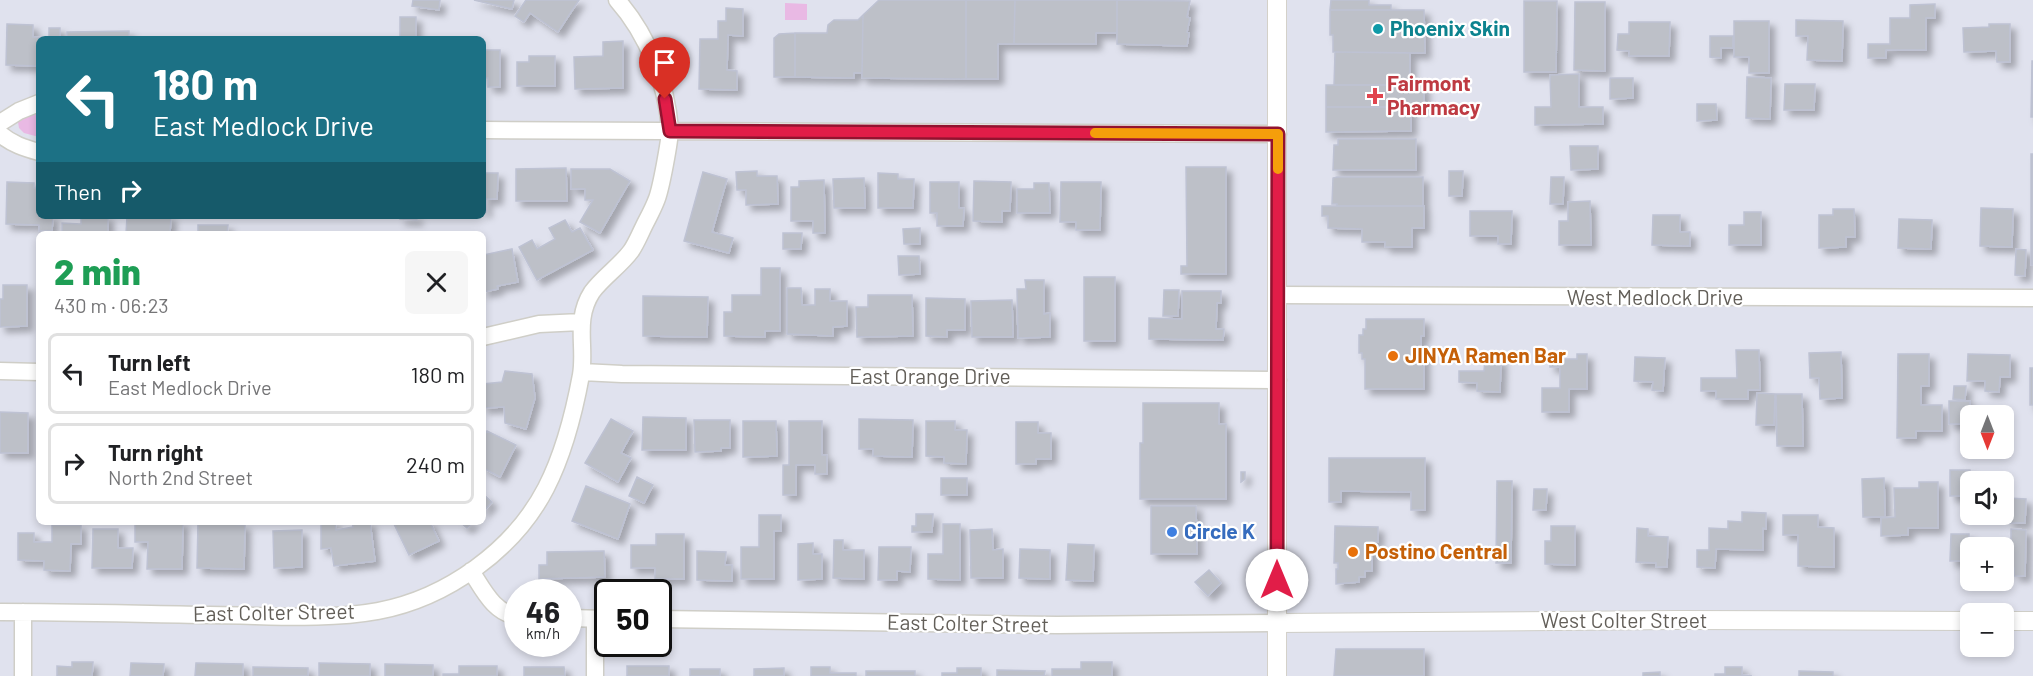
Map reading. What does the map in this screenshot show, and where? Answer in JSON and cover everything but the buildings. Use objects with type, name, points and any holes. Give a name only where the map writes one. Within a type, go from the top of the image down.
[{"type":"street","points":[[486,335],[538,324],[581,322],[592,293],[631,251],[657,199],[670,131],[663,85],[647,45],[617,0]]},
{"type":"street","points":[[1277,0],[1277,676]]},
{"type":"street","points":[[0,123],[19,111],[36,104]]},
{"type":"street","points":[[486,130],[1278,134]]},
{"type":"street","points":[[0,134],[9,141],[36,151]]},
{"type":"street","name":"West Medlock Drive","points":[[1278,296],[2033,298]]},
{"type":"street","name":"East Colter Street","points":[[0,612],[311,616],[378,611],[404,605],[431,594],[471,571],[498,549],[519,528],[544,491],[562,451],[582,372],[581,322]]},
{"type":"street","points":[[0,371],[36,372]]},
{"type":"street","name":"East Orange Drive","points":[[582,372],[1278,380]]},
{"type":"street","points":[[471,571],[493,604],[504,611]]},
{"type":"street","points":[[23,612],[23,676]]},
{"type":"street","name":"East Colter Street","points":[[672,620],[1057,625],[1277,623]]},
{"type":"street","name":"West Colter Street","points":[[1277,623],[1677,620],[1960,621]]},
{"type":"street","points":[[2014,621],[2033,621]]},
{"type":"street","points":[[595,676],[597,657]]},
{"type":"shaded area","points":[[785,3],[807,4],[807,20],[785,20]]},
{"type":"shaded area","points":[[36,113],[36,136],[24,133],[19,128],[18,122]]},
{"type":"slow traffic","points":[[1095,133],[1278,134],[1278,169]]},
{"type":"place","name":"Phoenix Skin","points":[[1378,29]]},
{"type":"place","name":"Fairmont Pharmacy","points":[[1375,96]]},
{"type":"place","name":"JINYA Ramen Bar","points":[[1393,356]]},
{"type":"place","name":"Circle K","points":[[1172,532]]},
{"type":"place","name":"Postino Central","points":[[1353,552]]},
{"type":"route","points":[[665,99],[670,131],[1278,134],[1277,580]]}]
